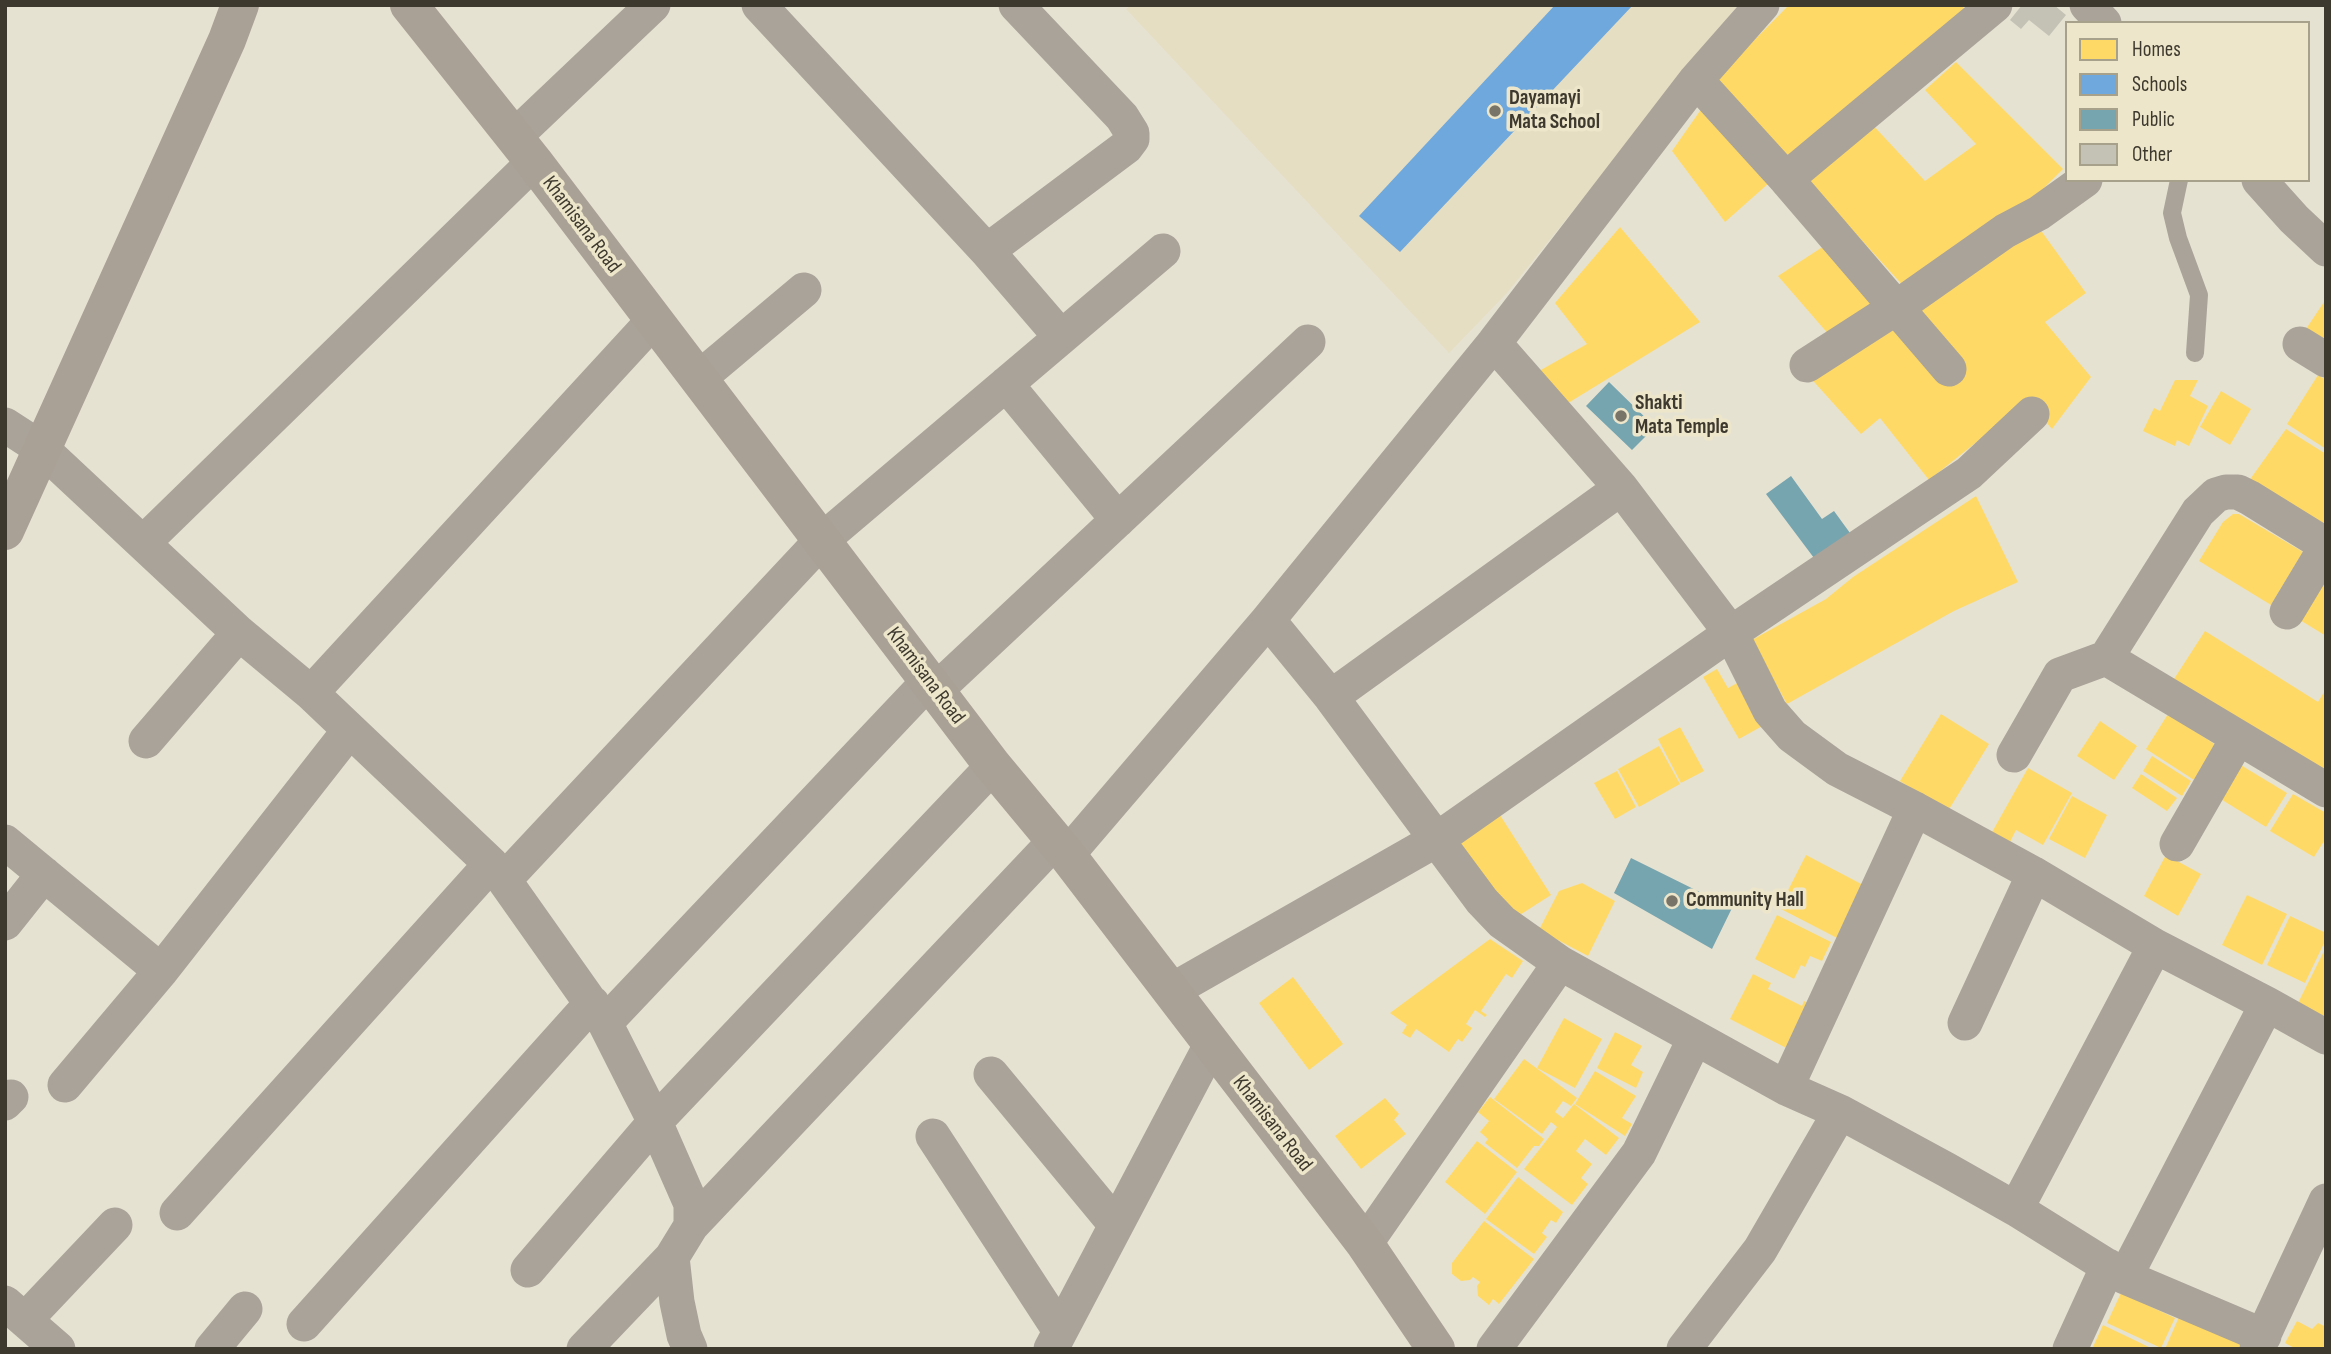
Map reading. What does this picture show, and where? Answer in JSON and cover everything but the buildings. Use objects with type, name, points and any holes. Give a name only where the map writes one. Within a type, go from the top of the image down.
[{"type":"street","points":[[5,531],[227,40],[240,5]]},
{"type":"street","name":"Khamisana Road","points":[[409,5],[524,149],[993,766],[1061,848],[1365,1244],[1436,1349]]},
{"type":"street","points":[[143,543],[524,149],[653,5]]},
{"type":"street","points":[[759,5],[987,251],[1061,337]]},
{"type":"street","points":[[987,251],[1126,147],[1132,139],[1132,133],[1122,117],[1016,5]]},
{"type":"street","points":[[584,1349],[672,1257],[691,1226],[1061,848],[1268,620],[1494,343],[1696,80],[1762,5]]},
{"type":"street","points":[[1786,179],[1995,5]]},
{"type":"street","points":[[2087,5],[2102,21]]},
{"type":"street","points":[[1696,80],[1786,179],[1949,369]]},
{"type":"street","points":[[1807,365],[2082,182]]},
{"type":"street","points":[[2261,182],[2326,249]]},
{"type":"street","points":[[177,1213],[498,872],[821,541],[1163,251]]},
{"type":"street","points":[[698,379],[804,290]]},
{"type":"street","points":[[311,693],[653,321]]},
{"type":"street","points":[[304,1324],[598,1013],[932,685],[1118,520],[1308,342]]},
{"type":"street","points":[[1494,343],[1621,488],[1731,633],[1770,711],[1792,736],[1837,769],[1915,808],[2034,874],[2155,946],[2326,1037]]},
{"type":"street","points":[[1006,384],[1118,520]]},
{"type":"street","points":[[1171,991],[1436,839],[1731,633],[1969,473],[2032,414]]},
{"type":"street","points":[[5,425],[42,449],[239,633],[311,693],[498,872],[598,1013],[654,1122],[691,1204],[691,1226]]},
{"type":"street","points":[[1331,697],[1621,488]]},
{"type":"street","points":[[2014,755],[2060,675],[2106,658],[2198,512],[2216,495],[2238,492],[2326,546],[2287,611]]},
{"type":"street","points":[[1268,620],[1331,697],[1482,901],[1502,922],[1560,963],[1786,1088],[1840,1112],[2016,1209],[2116,1272],[2260,1343],[2326,1201]]},
{"type":"street","points":[[146,741],[239,633]]},
{"type":"street","points":[[2106,658],[2326,790]]},
{"type":"street","points":[[65,1085],[161,971],[349,731]]},
{"type":"street","points":[[2177,844],[2238,737]]},
{"type":"street","points":[[528,1270],[654,1122],[993,766]]},
{"type":"street","points":[[1786,1088],[1915,808]]},
{"type":"street","points":[[5,842],[161,971]]},
{"type":"street","points":[[5,923],[44,874]]},
{"type":"street","points":[[1965,1023],[2034,874]]},
{"type":"street","points":[[2016,1209],[2155,946]]},
{"type":"street","points":[[1365,1244],[1560,963]]},
{"type":"street","points":[[2070,1349],[2267,1004]]},
{"type":"street","points":[[1494,1349],[1639,1153],[1695,1038]]},
{"type":"street","points":[[1055,1340],[1211,1045]]},
{"type":"street","points":[[992,1074],[1116,1225]]},
{"type":"street","points":[[1684,1349],[1760,1250],[1840,1112]]},
{"type":"street","points":[[933,1136],[1055,1340]]},
{"type":"street","points":[[58,1349],[15,1312],[115,1226]]},
{"type":"street","points":[[672,1257],[677,1302],[690,1349]]},
{"type":"street","points":[[212,1349],[245,1309]]},
{"type":"lane","points":[[2179,182],[2172,213],[2178,238],[2199,295],[2195,353]]},
{"type":"shaded area","name":"Dayamayi Mata School","points":[[1131,5],[1738,5],[1507,293],[1449,353],[1126,9]]},
{"type":"place","name":"Dayamayi Mata School","points":[[1495,111]]},
{"type":"place","name":"Shakti Mata Temple","points":[[1621,416]]},
{"type":"place","name":"Community Hall","points":[[1672,901]]}]
